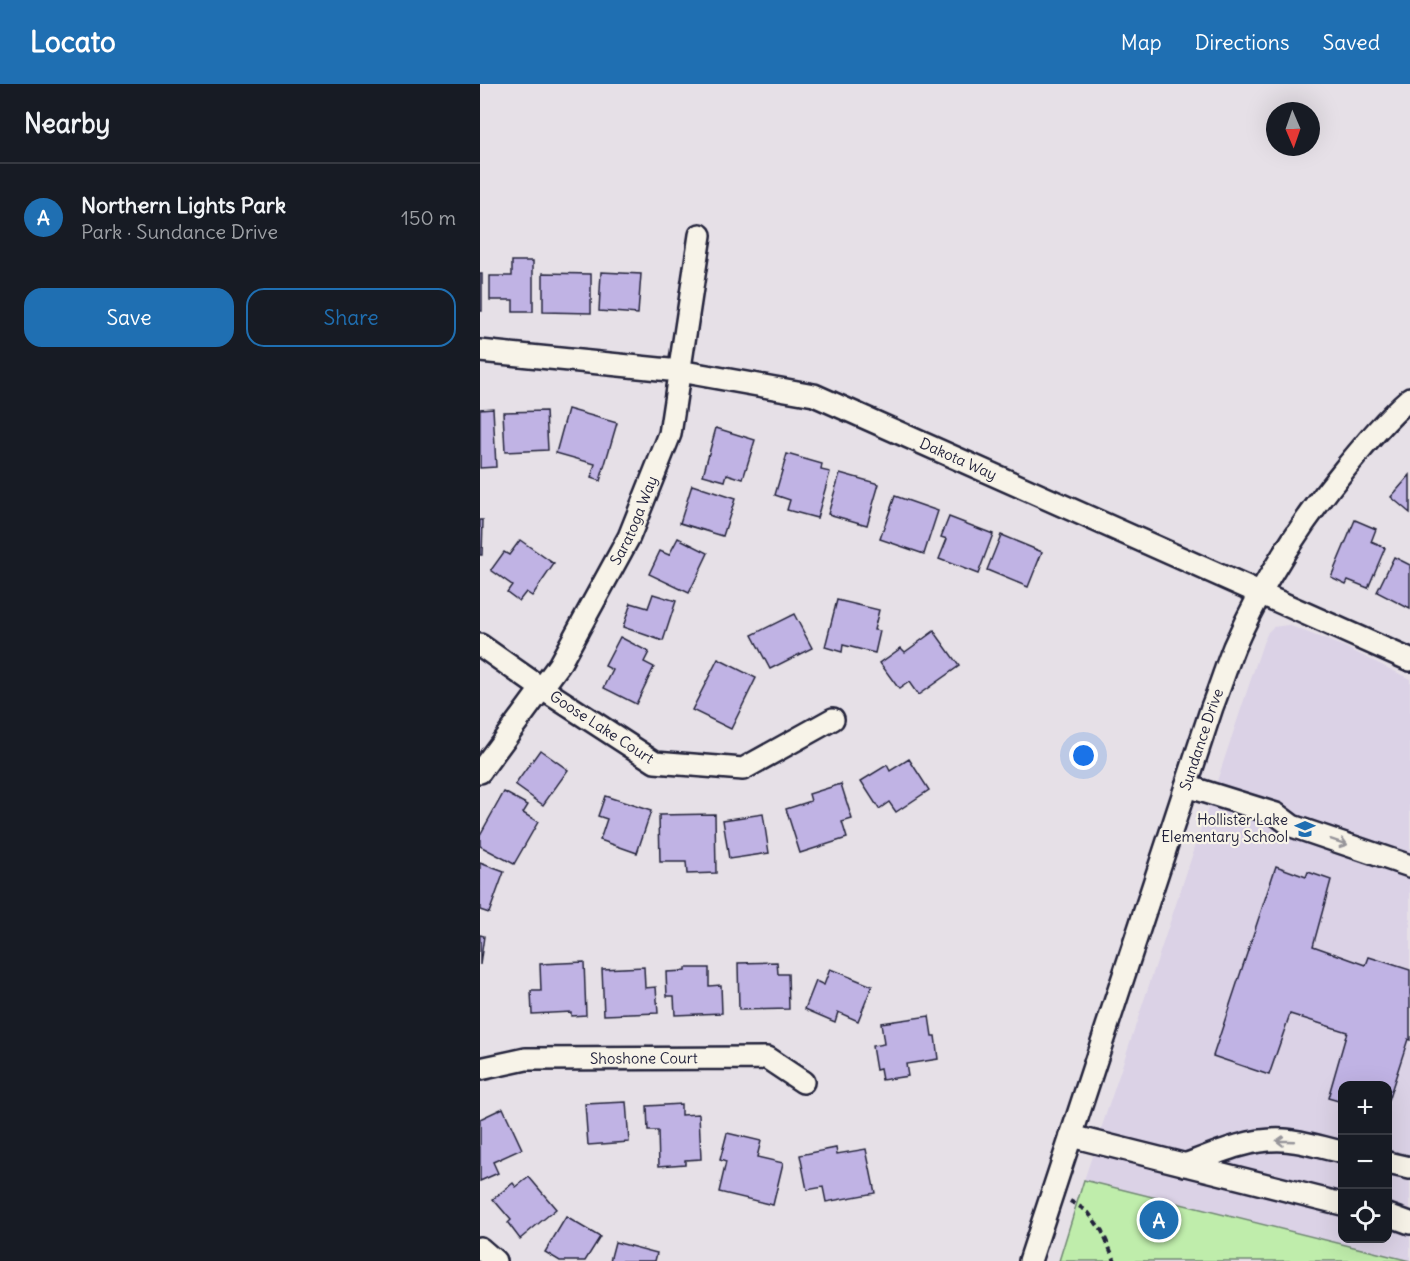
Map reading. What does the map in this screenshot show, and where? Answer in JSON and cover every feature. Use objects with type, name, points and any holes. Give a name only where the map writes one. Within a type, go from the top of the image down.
[{"type":"street","name":"Saratoga Way","points":[[480,772],[559,665],[629,537],[670,434],[700,235]]},
{"type":"street","name":"Dakota Way","points":[[480,351],[679,371],[814,395],[1410,660]]},
{"type":"street","name":"Sundance Drive","points":[[1030,1261],[1186,786],[1234,648],[1284,553],[1319,500],[1361,448],[1410,398]]},
{"type":"street","name":"Goose Lake Court","points":[[480,645],[541,688],[655,762],[743,769],[833,719]]},
{"type":"street","points":[[1186,786],[1276,814],[1292,826],[1410,866]]},
{"type":"street","name":"Shoshone Court","points":[[480,1070],[526,1059],[767,1058],[803,1082]]},
{"type":"street","points":[[1071,1136],[1338,1203]]},
{"type":"street","points":[[1185,1164],[1231,1147],[1280,1140],[1297,1141],[1338,1151]]},
{"type":"street","points":[[1392,1164],[1410,1168]]},
{"type":"street","points":[[1392,1216],[1410,1223]]},
{"type":"street","points":[[480,1248],[495,1261]]},
{"type":"path","points":[[1053,1192],[1087,1212],[1102,1231],[1115,1261]]},
{"type":"shaded area","name":"Hollister Lake Elementary School","points":[[1288,625],[1345,647],[1410,679],[1410,1261],[1084,1180],[1268,632],[1273,627]]},
{"type":"green space","points":[[1084,1180],[1410,1261],[1059,1261]]},
{"type":"building","points":[[512,261],[533,261],[533,312],[513,312],[513,300],[490,300],[490,276],[512,276]]},
{"type":"building","points":[[601,272],[641,274],[638,314],[599,311]]},
{"type":"building","points":[[543,273],[591,274],[591,313],[543,312]]},
{"type":"building","points":[[480,274],[482,274],[482,311],[480,311]]},
{"type":"building","points":[[493,408],[496,467],[480,468],[480,409]]},
{"type":"building","points":[[568,409],[617,423],[600,481],[591,478],[595,464],[556,453]]},
{"type":"building","points":[[546,411],[548,450],[505,452],[503,412]]},
{"type":"building","points":[[716,428],[755,440],[743,479],[727,474],[725,481],[703,475]]},
{"type":"building","points":[[787,454],[822,464],[821,470],[830,472],[817,518],[787,510],[790,500],[775,495]]},
{"type":"building","points":[[840,473],[879,484],[867,525],[828,514]]},
{"type":"building","points":[[1410,475],[1410,513],[1391,497]]},
{"type":"building","points":[[692,485],[735,499],[723,536],[680,523]]},
{"type":"building","points":[[895,496],[938,511],[924,554],[880,539]]},
{"type":"building","points":[[949,517],[993,534],[978,574],[939,559],[947,539],[941,537]]},
{"type":"building","points":[[480,520],[483,520],[482,555],[480,555]]},
{"type":"building","points":[[1355,520],[1376,529],[1371,542],[1385,548],[1368,588],[1348,580],[1346,584],[1331,577]]},
{"type":"building","points":[[1001,535],[1042,552],[1028,587],[987,570]]},
{"type":"building","points":[[678,538],[708,553],[689,593],[649,574],[660,551],[669,555]]},
{"type":"building","points":[[520,540],[554,564],[532,596],[526,592],[519,601],[507,592],[512,585],[491,570],[504,552],[509,555]]},
{"type":"building","points":[[1394,557],[1410,565],[1410,609],[1377,592]]},
{"type":"building","points":[[653,594],[676,601],[663,641],[623,627],[631,603],[648,608]]},
{"type":"building","points":[[837,600],[879,610],[874,630],[880,631],[875,653],[843,645],[842,652],[825,647]]},
{"type":"building","points":[[794,614],[812,648],[770,669],[752,635]]},
{"type":"building","points":[[934,631],[959,666],[918,695],[909,682],[899,689],[880,663],[901,648],[905,652]]},
{"type":"building","points":[[620,637],[649,652],[644,662],[654,667],[636,704],[604,688],[613,670],[605,666]]},
{"type":"building","points":[[718,659],[756,678],[731,729],[692,710]]},
{"type":"building","points":[[540,750],[568,770],[543,805],[515,785]]},
{"type":"building","points":[[909,759],[929,790],[896,812],[889,802],[879,809],[861,781],[887,765],[890,771]]},
{"type":"building","points":[[841,784],[852,819],[842,822],[847,838],[800,853],[786,809],[811,801],[809,794]]},
{"type":"building","points":[[504,792],[528,805],[523,813],[538,822],[514,864],[480,846],[480,835]]},
{"type":"building","points":[[605,796],[651,811],[637,853],[600,840],[607,819],[598,816]]},
{"type":"building","points":[[715,814],[716,873],[687,874],[686,862],[660,862],[659,815]]},
{"type":"building","points":[[763,814],[769,853],[729,859],[723,820]]},
{"type":"building","points":[[480,863],[504,872],[489,913],[480,910]]},
{"type":"building","points":[[1276,866],[1306,877],[1308,872],[1331,880],[1313,946],[1366,965],[1369,957],[1410,970],[1410,1040],[1408,1039],[1392,1089],[1392,1081],[1338,1081],[1338,1101],[1328,1098],[1347,1032],[1290,1014],[1269,1075],[1213,1056]]},
{"type":"building","points":[[480,935],[484,936],[480,965]]},
{"type":"building","points":[[584,962],[586,1015],[571,1016],[571,1012],[532,1014],[531,991],[541,991],[540,964]]},
{"type":"building","points":[[777,962],[778,974],[788,974],[789,1009],[739,1010],[738,963]]},
{"type":"building","points":[[644,967],[645,988],[656,987],[658,1013],[604,1015],[602,969]]},
{"type":"building","points":[[685,968],[709,968],[709,986],[721,985],[722,1013],[675,1015],[674,996],[667,996],[666,972],[685,971]]},
{"type":"building","points":[[830,969],[872,986],[858,1021],[838,1012],[835,1022],[805,1009],[816,981],[824,985]]},
{"type":"building","points":[[929,1016],[938,1059],[906,1064],[908,1076],[882,1080],[880,1069],[876,1070],[872,1046],[884,1044],[881,1023]]},
{"type":"building","points":[[626,1102],[629,1142],[588,1145],[585,1104]]},
{"type":"building","points":[[681,1104],[681,1115],[699,1114],[701,1159],[685,1160],[685,1164],[659,1166],[658,1131],[648,1131],[647,1106]]},
{"type":"building","points":[[503,1108],[522,1149],[493,1162],[498,1173],[480,1181],[480,1119]]},
{"type":"building","points":[[727,1133],[761,1141],[757,1157],[783,1163],[773,1205],[719,1192],[726,1162],[720,1160]]},
{"type":"building","points":[[836,1148],[837,1154],[866,1149],[875,1193],[826,1202],[823,1187],[807,1190],[800,1155]]},
{"type":"building","points":[[529,1177],[556,1209],[520,1239],[508,1223],[511,1220],[493,1199],[513,1183],[516,1187]]},
{"type":"building","points":[[566,1217],[600,1237],[585,1261],[560,1261],[545,1252]]},
{"type":"building","points":[[615,1242],[657,1253],[655,1261],[610,1261]]},
{"type":"place","name":"Hollister Lake Elementary School","points":[[1305,829]]},
{"type":"place","name":"Northern Lights Park","points":[[1159,1220]]}]
